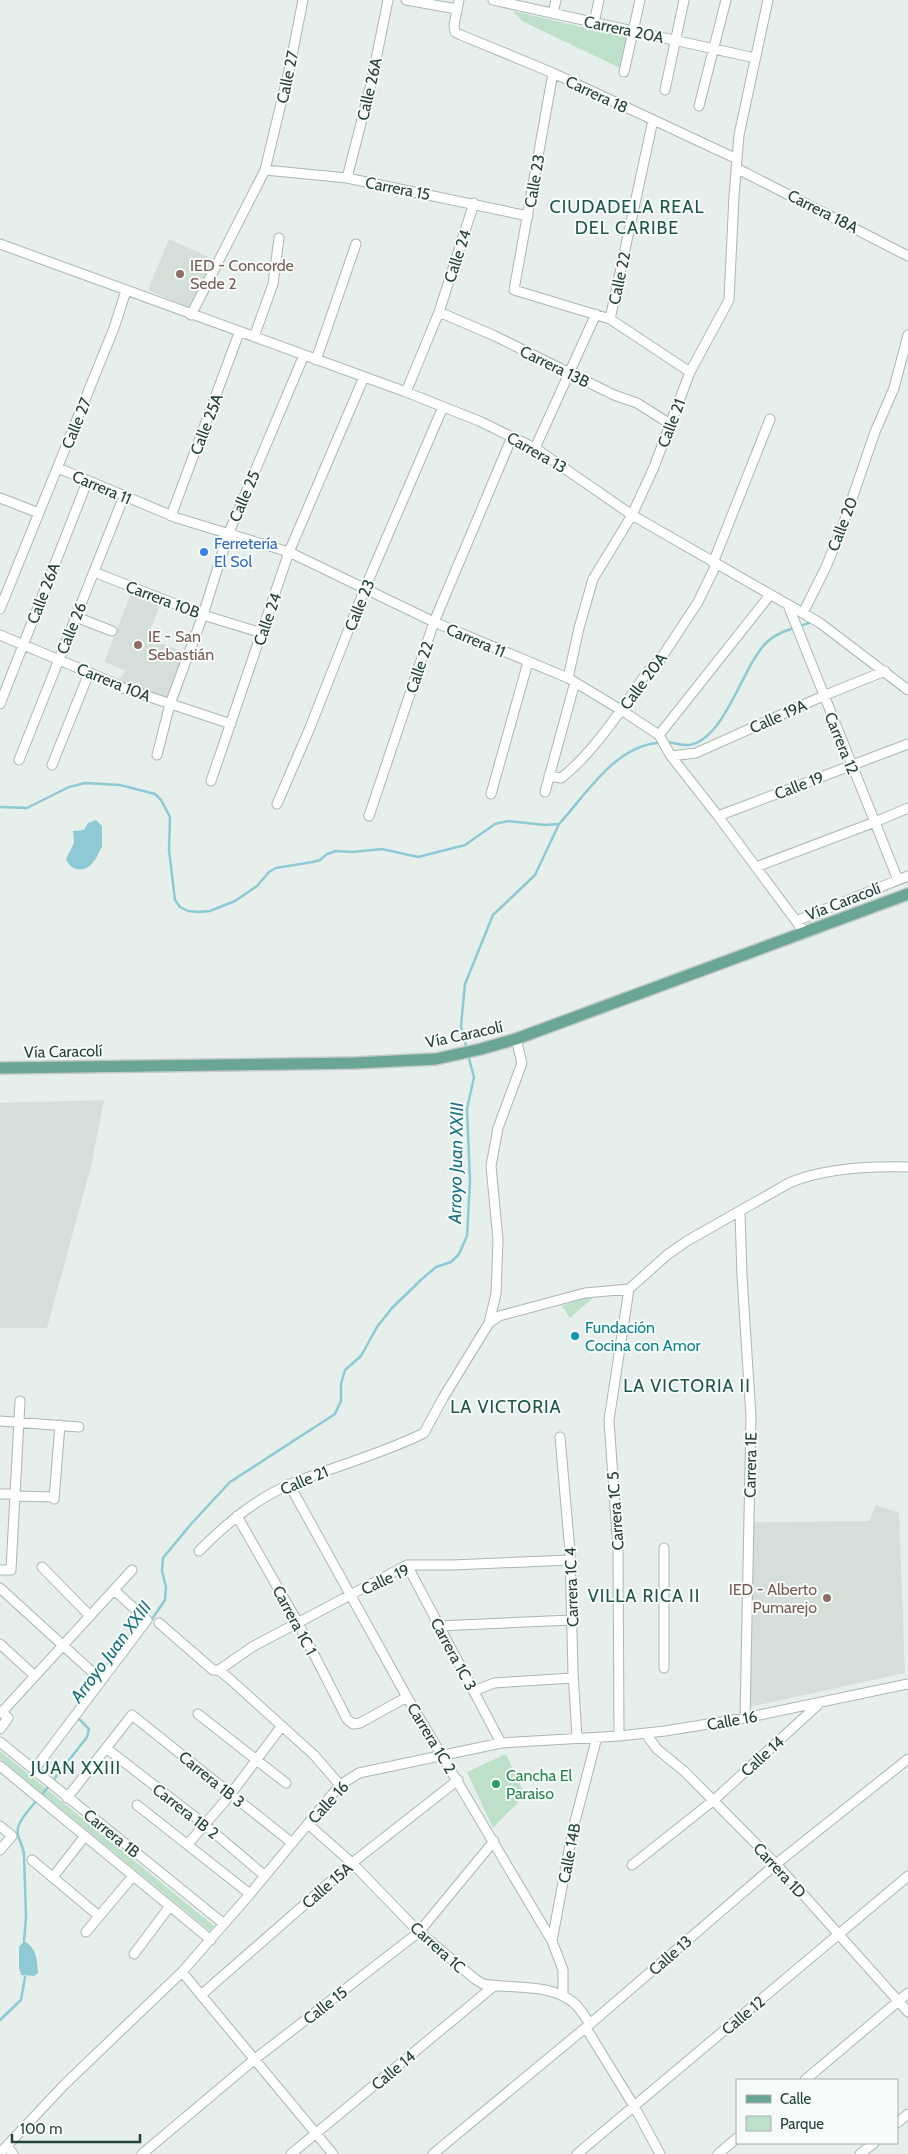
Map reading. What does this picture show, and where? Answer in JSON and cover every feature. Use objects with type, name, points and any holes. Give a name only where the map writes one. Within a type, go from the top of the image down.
[{"type":"main road","name":"Vía Caracolí","points":[[0,1068],[355,1063],[436,1058],[468,1053],[516,1039],[908,894]]},
{"type":"street","name":"Calle 27","points":[[191,315],[265,170],[290,66],[303,0]]},
{"type":"street","name":"Calle 26A","points":[[347,178],[388,0]]},
{"type":"street","points":[[406,0],[458,4]]},
{"type":"street","name":"Carrera 20A","points":[[493,0],[514,2],[594,23],[755,58]]},
{"type":"street","points":[[553,13],[556,0]]},
{"type":"street","points":[[594,23],[598,0]]},
{"type":"street","points":[[624,72],[640,0]]},
{"type":"street","points":[[665,90],[684,0]]},
{"type":"street","points":[[699,106],[726,0]]},
{"type":"street","points":[[737,164],[740,135],[768,0]]},
{"type":"street","name":"Carrera 18","points":[[458,4],[454,25],[456,32],[554,73],[653,120],[737,164]]},
{"type":"street","name":"Calle 23","points":[[554,73],[514,290],[596,314]]},
{"type":"street","name":"Calle 22","points":[[610,319],[653,120]]},
{"type":"street","name":"Carrera 18A","points":[[737,164],[908,256]]},
{"type":"street","name":"Calle 21","points":[[545,792],[571,680],[580,628],[593,579],[632,515],[654,467],[690,372],[729,300],[737,164]]},
{"type":"street","name":"Carrera 15","points":[[265,170],[347,178],[474,203],[528,216]]},
{"type":"street","name":"Calle 24","points":[[406,392],[439,312],[474,203]]},
{"type":"street","points":[[254,338],[272,284],[279,238]]},
{"type":"street","name":"Carrera 13","points":[[0,244],[239,333],[406,392],[535,448],[632,515],[714,564],[803,613],[842,638],[908,690]]},
{"type":"street","points":[[316,360],[356,244]]},
{"type":"street","name":"Calle 27","points":[[0,609],[114,328],[126,291]]},
{"type":"street","name":"Carrera 13B","points":[[439,312],[495,336],[614,395],[637,403],[670,424]]},
{"type":"street","points":[[535,448],[596,314],[610,319],[690,372]]},
{"type":"street","name":"Calle 25A","points":[[171,516],[239,333]]},
{"type":"street","name":"Calle 20","points":[[803,613],[826,567],[843,525],[875,432],[894,388],[908,336]]},
{"type":"street","name":"Calle 25","points":[[157,755],[170,704],[203,615],[228,535],[304,355]]},
{"type":"street","name":"Calle 24","points":[[211,781],[289,552],[364,377]]},
{"type":"street","name":"Calle 23","points":[[277,804],[309,730],[365,588],[443,407]]},
{"type":"street","name":"Calle 20A","points":[[550,776],[561,778],[574,768],[621,710],[653,665],[660,660],[698,602],[770,419]]},
{"type":"street","name":"Calle 22","points":[[370,816],[434,622],[512,438]]},
{"type":"street","name":"Carrera 11","points":[[58,468],[86,482],[171,516],[228,535],[289,552],[434,622],[571,680],[621,710],[660,739],[805,932]]},
{"type":"street","name":"Calle 26A","points":[[0,704],[86,482]]},
{"type":"street","name":"Calle 26","points":[[19,760],[124,496]]},
{"type":"street","points":[[1,502],[39,513]]},
{"type":"street","name":"Carrera 10B","points":[[94,572],[203,615],[262,633]]},
{"type":"street","points":[[660,739],[770,595]]},
{"type":"street","name":"Carrera 12","points":[[788,605],[898,880]]},
{"type":"street","points":[[76,617],[112,631]]},
{"type":"street","name":"Carrera 10A","points":[[0,635],[116,684],[116,686],[231,724]]},
{"type":"street","points":[[491,794],[528,662]]},
{"type":"street","name":"Calle 19A","points":[[671,756],[696,753],[823,696],[885,671]]},
{"type":"street","points":[[52,765],[89,673]]},
{"type":"street","name":"Calle 19","points":[[718,816],[908,744]]},
{"type":"street","points":[[756,867],[908,808]]},
{"type":"street","points":[[796,921],[908,876]]},
{"type":"street","points":[[489,1323],[496,1294],[498,1240],[490,1166],[498,1128],[522,1063],[516,1039]]},
{"type":"street","points":[[489,1323],[500,1316],[585,1293],[629,1289],[667,1255],[712,1226],[789,1183],[806,1176],[856,1170],[908,1167]]},
{"type":"street","name":"Carrera 1E","points":[[740,1212],[751,1417],[745,1718]]},
{"type":"street","name":"Carrera 1C 5","points":[[619,1736],[618,1550],[609,1420],[629,1289]]},
{"type":"street","name":"Calle 21","points":[[199,1551],[227,1523],[289,1484],[424,1434],[443,1398],[489,1323]]},
{"type":"street","points":[[0,1570],[11,1570],[20,1400]]},
{"type":"street","points":[[0,1421],[79,1427]]},
{"type":"street","points":[[0,1494],[54,1498],[60,1425]]},
{"type":"street","name":"Carrera 1C 4","points":[[560,1437],[570,1560],[573,1678],[577,1738]]},
{"type":"street","name":"Carrera 1C 2","points":[[289,1484],[407,1697],[552,1941],[563,1970],[563,1995]]},
{"type":"street","name":"Carrera 1C 1","points":[[238,1516],[298,1623],[347,1719],[353,1724],[360,1722],[407,1697]]},
{"type":"street","points":[[664,1548],[664,1668]]},
{"type":"street","name":"Calle 19","points":[[219,1670],[252,1648],[407,1565],[570,1560]]},
{"type":"street","name":"Carrera 1C 3","points":[[407,1565],[501,1743]]},
{"type":"street","points":[[42,1566],[90,1616]]},
{"type":"street","points":[[0,1729],[3,1714],[35,1676],[132,1570]]},
{"type":"street","points":[[0,1588],[101,1680]]},
{"type":"street","points":[[34,1770],[147,1620],[114,1590]]},
{"type":"street","points":[[438,1626],[572,1620]]},
{"type":"street","points":[[159,1623],[213,1670],[219,1670],[281,1728],[314,1755],[340,1785]]},
{"type":"street","points":[[0,1644],[35,1676]]},
{"type":"street","points":[[474,1691],[494,1683],[573,1678]]},
{"type":"street","points":[[822,1702],[908,1684]]},
{"type":"street","name":"Calle 16","points":[[0,2153],[65,2084],[182,1972],[250,1894],[340,1785],[359,1772],[501,1743],[646,1734],[745,1718],[822,1702]]},
{"type":"street","name":"Calle 14","points":[[632,1865],[714,1800],[822,1702]]},
{"type":"street","points":[[198,1714],[286,1783]]},
{"type":"street","name":"Carrera 1B 3","points":[[106,1748],[132,1715],[292,1843]]},
{"type":"street","points":[[188,1844],[230,1795],[281,1728]]},
{"type":"street","name":"Carrera 1D","points":[[646,1734],[657,1749],[684,1771],[776,1864],[908,2012]]},
{"type":"street","name":"Calle 14B","points":[[552,1941],[573,1829],[597,1737]]},
{"type":"street","name":"Carrera 1B","points":[[0,1742],[224,1924]]},
{"type":"street","points":[[67,1798],[106,1748]]},
{"type":"street","name":"Carrera 1B 2","points":[[106,1748],[204,1824],[265,1876]]},
{"type":"street","name":"Calle 13","points":[[433,2154],[588,2026],[776,1864],[908,1759]]},
{"type":"street","name":"Carrera 1B","points":[[0,1766],[211,1940]]},
{"type":"street","name":"Calle 15A","points":[[201,1995],[352,1863],[458,1780]]},
{"type":"street","points":[[137,1805],[250,1894]]},
{"type":"street","name":"Carrera 1C","points":[[308,1824],[352,1863],[419,1932],[475,1979],[483,1984],[539,1990],[563,1995]]},
{"type":"street","points":[[0,1826],[12,1836],[0,1850]]},
{"type":"street","points":[[53,1877],[85,1836]]},
{"type":"street","name":"Calle 15","points":[[142,2154],[255,2059],[419,1932],[494,1841]]},
{"type":"street","points":[[32,1860],[99,1916]]},
{"type":"street","points":[[86,1932],[133,1876]]},
{"type":"street","name":"Calle 12","points":[[578,2154],[908,1876]]},
{"type":"street","points":[[134,1954],[170,1906]]},
{"type":"street","points":[[182,1972],[333,2154]]},
{"type":"street","name":"Calle 14","points":[[291,2154],[494,1986]]},
{"type":"street","points":[[806,2079],[908,1993]]},
{"type":"street","points":[[563,1995],[575,2004],[660,2154]]},
{"type":"street","points":[[898,2122],[908,2114]]},
{"type":"street","points":[[718,2154],[736,2139]]},
{"type":"street","points":[[860,2154],[873,2144]]},
{"type":"street","points":[[6,2146],[13,2154]]},
{"type":"shaded area","name":"IED - Concorde Sede 2","points":[[169,239],[213,259],[189,308],[148,290]]},
{"type":"shaded area","name":"IE - San Sebastián","points":[[132,591],[161,602],[147,638],[184,652],[169,699],[118,682],[125,670],[104,662]]},
{"type":"shaded area","points":[[104,1100],[91,1166],[47,1328],[0,1328],[0,1103]]},
{"type":"shaded area","name":"IED - Alberto Pumarejo","points":[[876,1505],[899,1513],[905,1673],[749,1707],[753,1522],[869,1521]]},
{"type":"green space","points":[[513,11],[586,28],[587,25],[631,37],[622,69],[522,21]]},
{"type":"green space","points":[[590,1294],[594,1297],[570,1318],[562,1306]]},
{"type":"green space","points":[[0,1751],[214,1926],[210,1931],[0,1759]]},
{"type":"green space","name":"Cancha El Paraiso","points":[[506,1754],[525,1795],[493,1828],[467,1772]]},
{"type":"water","points":[[96,820],[102,826],[102,847],[91,865],[83,869],[75,869],[66,859],[74,843],[73,831],[84,830],[88,823]]},
{"type":"water","points":[[24,1941],[32,1947],[36,1955],[38,1973],[34,1976],[21,1975],[19,1947]]},
{"type":"waterway","points":[[803,625],[811,622]]},
{"type":"waterway","points":[[666,742],[689,745],[702,740],[723,717],[758,653],[772,637],[791,629]]},
{"type":"waterway","points":[[0,807],[27,808],[69,787],[85,783],[120,785],[155,794],[161,800],[170,817],[169,850],[175,900],[180,907],[188,911],[210,911],[235,901],[257,886],[269,872],[276,868],[313,862],[336,851],[352,852],[382,849],[418,857],[465,845],[495,824],[508,821],[545,825],[559,824],[590,787],[614,763],[627,753],[642,746],[657,743]]},
{"type":"waterway","name":"Arroyo Juan XXIII","points":[[467,1050],[461,1026],[465,984],[493,915],[535,875],[559,824]]},
{"type":"waterway","name":"Arroyo Juan XXIII","points":[[150,1622],[165,1600],[166,1587],[162,1571],[163,1558],[191,1524],[230,1482],[335,1414],[341,1401],[341,1384],[345,1370],[361,1356],[377,1327],[392,1308],[423,1278],[436,1267],[451,1262],[459,1254],[467,1236],[470,1180],[467,1109],[474,1077],[468,1055]]},
{"type":"waterway","name":"Arroyo Juan XXIII","points":[[41,1796],[87,1737],[89,1729],[77,1717],[79,1716]]},
{"type":"waterway","name":"Arroyo Juan XXIII","points":[[24,1941],[26,1917],[24,1854],[18,1830],[24,1816],[37,1800]]},
{"type":"waterway","points":[[0,2020],[21,2000],[25,1977]]},
{"type":"place","name":"IED - Concorde Sede 2","points":[[180,274]]},
{"type":"place","name":"Ferretería El Sol","points":[[204,552]]},
{"type":"place","name":"IE - San Sebastián","points":[[138,645]]},
{"type":"place","name":"Fundación Cocina con Amor","points":[[575,1336]]},
{"type":"place","name":"IED - Alberto Pumarejo","points":[[827,1598]]},
{"type":"place","name":"Cancha El Paraiso","points":[[496,1784]]},
{"type":"district","name":"CIUDADELA REAL DEL CARIBE","points":[[627,217]]},
{"type":"district","name":"LA VICTORIA II","points":[[687,1386]]},
{"type":"district","name":"LA VICTORIA","points":[[506,1407]]},
{"type":"district","name":"VILLA RICA II","points":[[644,1596]]},
{"type":"district","name":"JUAN XXIII","points":[[76,1768]]}]
